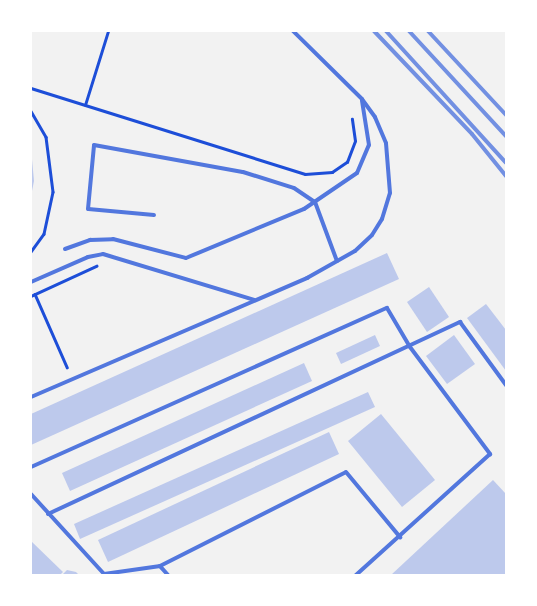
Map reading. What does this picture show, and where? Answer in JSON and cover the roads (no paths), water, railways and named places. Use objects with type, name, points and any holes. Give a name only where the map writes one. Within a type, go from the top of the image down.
[{"type":"lane","points":[[31,398],[254,300],[337,261],[355,251],[372,235],[382,219],[390,193],[386,143],[375,117],[362,99],[293,31]]},
{"type":"lane","points":[[66,249],[90,240],[113,239],[186,258],[315,202],[349,181],[365,158],[369,130],[362,99]]},
{"type":"lane","points":[[154,215],[88,209],[94,145],[243,172],[294,188],[315,202],[337,261]]},
{"type":"lane","points":[[31,282],[88,257],[104,254],[254,300]]},
{"type":"lane","points":[[31,467],[387,308],[410,347],[490,454],[356,575]]},
{"type":"lane","points":[[48,514],[410,347],[460,322],[506,385]]},
{"type":"lane","points":[[31,494],[104,574],[160,566],[346,472],[400,537]]},
{"type":"lane","points":[[160,566],[168,575]]},
{"type":"railway","points":[[374,31],[472,134],[506,176]]},
{"type":"railway","points":[[386,31],[506,163]]},
{"type":"railway","points":[[409,31],[506,136]]},
{"type":"railway","points":[[428,31],[506,115]]}]
